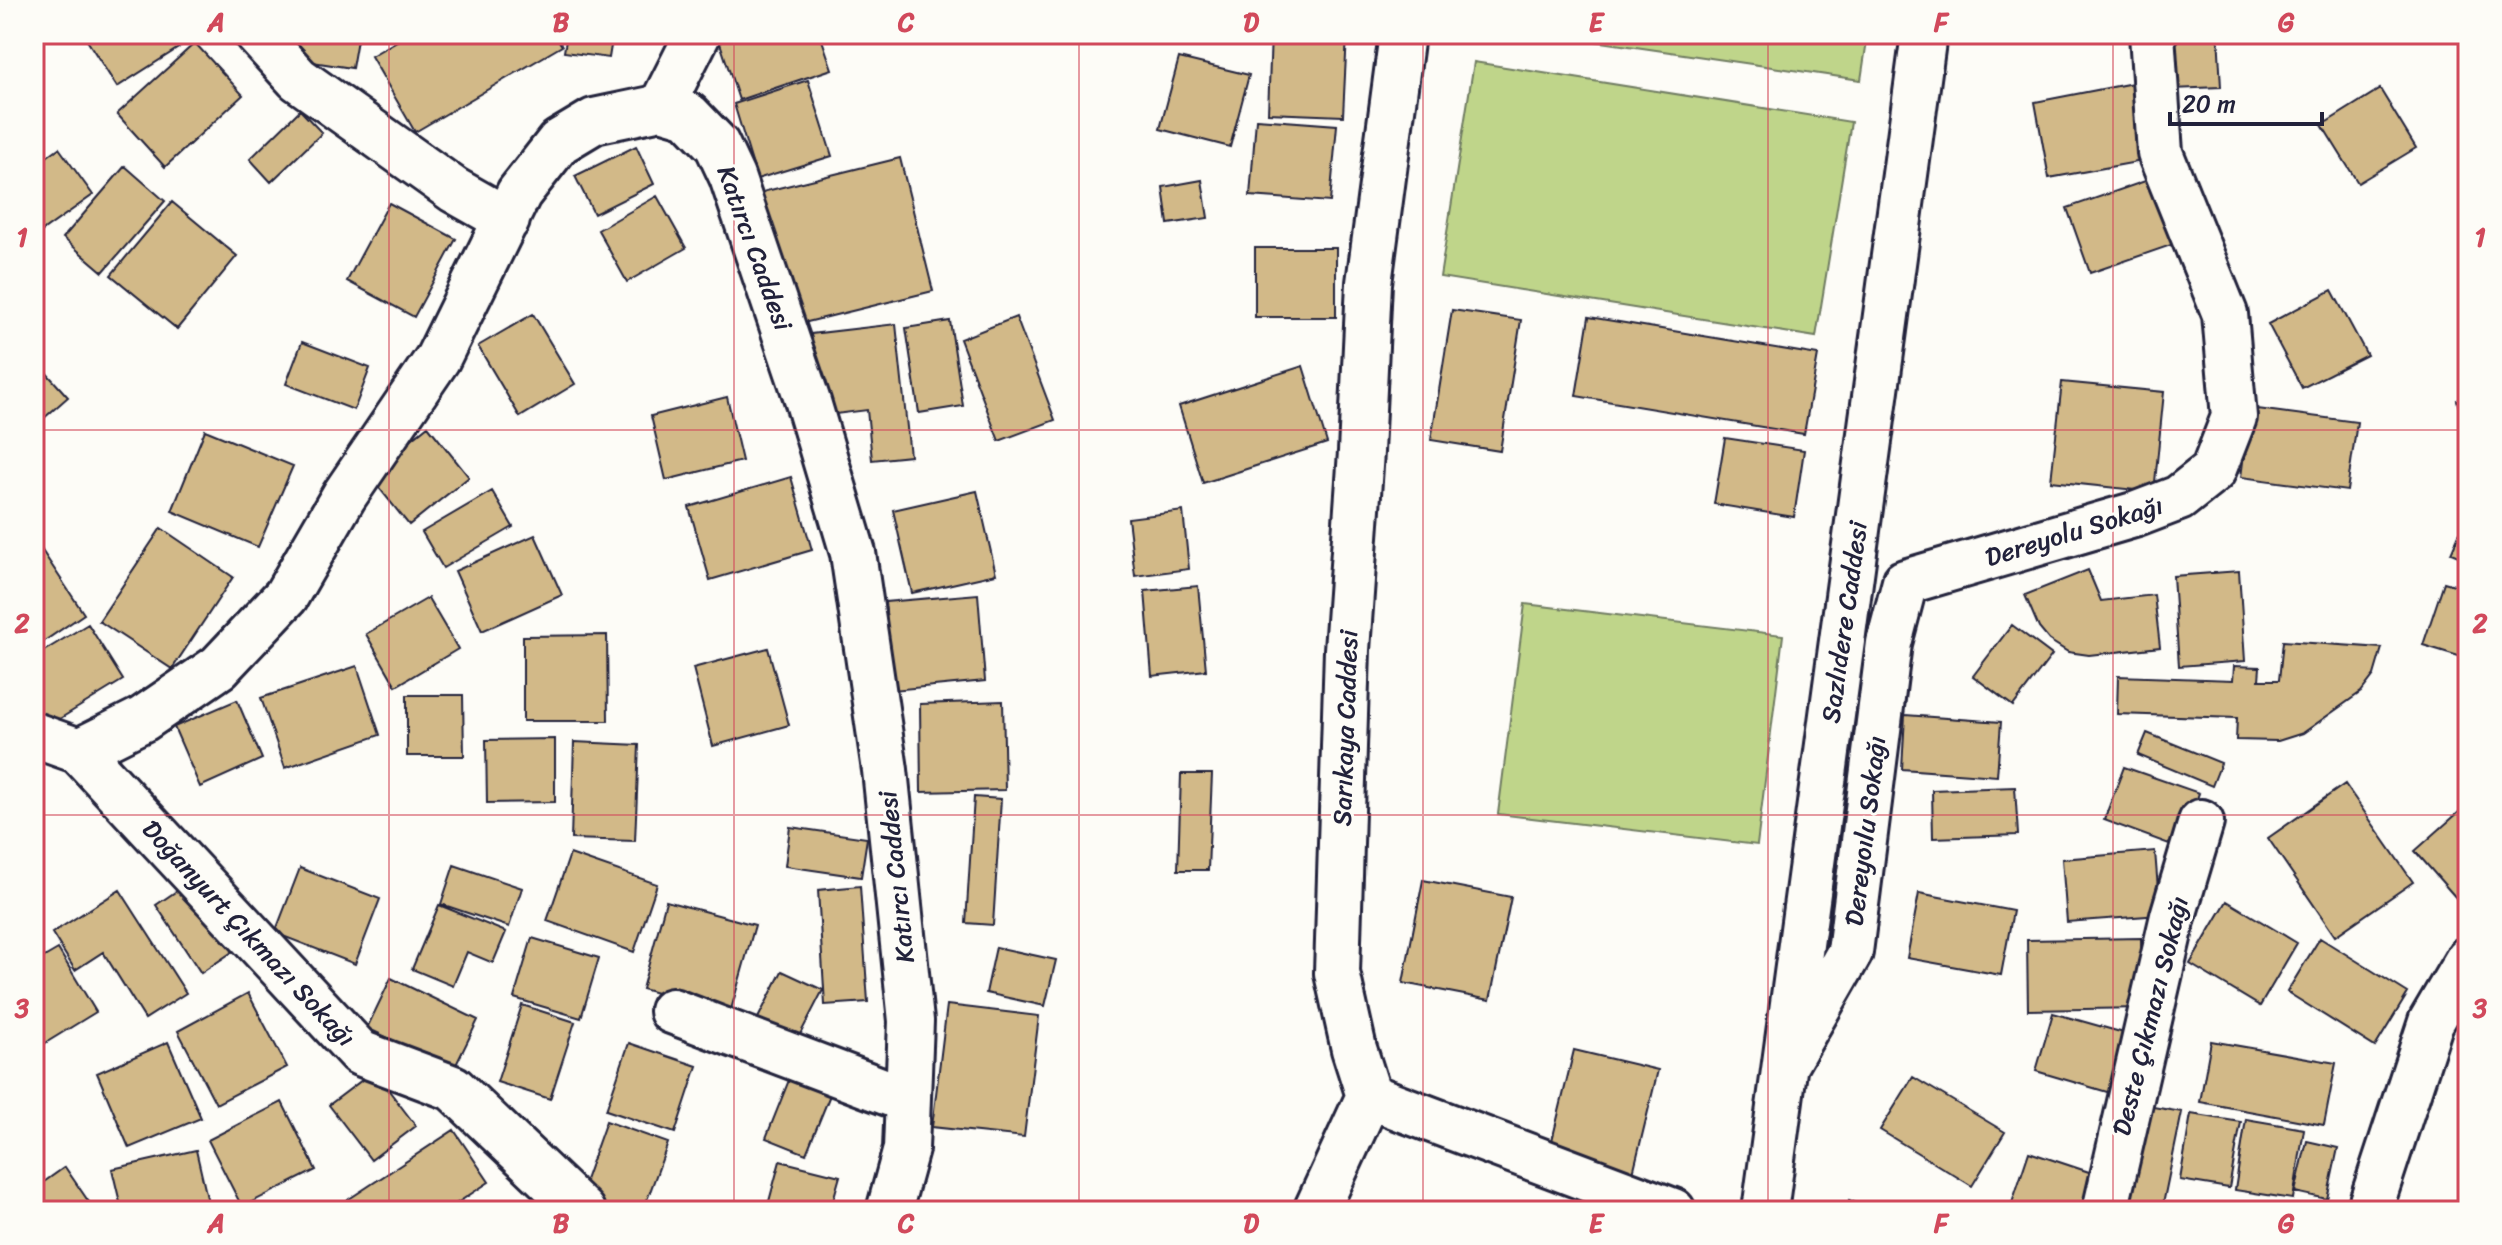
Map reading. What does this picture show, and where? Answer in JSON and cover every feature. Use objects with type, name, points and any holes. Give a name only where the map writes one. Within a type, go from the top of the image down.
[{"type":"street","points":[[257,34],[298,79],[454,190],[507,220]]},
{"type":"street","points":[[34,735],[79,751],[143,719],[219,667],[286,596],[344,496],[438,358],[519,193],[559,142],[594,121],[661,107],[698,34]]},
{"type":"street","name":"Sarıkaya Caddesi","points":[[1369,1096],[1354,1049],[1337,973],[1347,650],[1369,283],[1402,34]]},
{"type":"street","name":"Sazlıdere Caddesi","points":[[1765,1211],[1924,34]]},
{"type":"street","name":"Dereyolu Sokağı","points":[[1905,582],[2137,514],[2179,498],[2213,471],[2234,417],[2225,314],[2160,153],[2152,34]]},
{"type":"street","name":"Katırcı Caddesi","points":[[661,107],[688,115],[717,145],[732,177],[808,402],[853,553],[885,770],[911,1021],[906,1149],[889,1211]]},
{"type":"street","name":"Dereyoılu Sokağı","points":[[1785,1065],[1850,952],[1889,643],[1905,582]]},
{"type":"street","name":"Doğanyurt Çıkmazı Sokağı","points":[[79,751],[360,1053],[453,1088],[582,1211]]},
{"type":"street","name":"Deste Çıkmazı Sokağı","points":[[2105,1211],[2173,916],[2201,822]]},
{"type":"street","points":[[2369,1211],[2431,1022],[2468,959]]},
{"type":"street","points":[[672,1011],[907,1100]]},
{"type":"street","points":[[1316,1211],[1369,1096],[1673,1211]]},
{"type":"green space","points":[[1547,34],[1868,34],[1861,80]]},
{"type":"green space","points":[[1474,62],[1851,122],[1816,337],[1440,277]]},
{"type":"green space","points":[[1525,604],[1783,635],[1757,845],[1498,814]]},
{"type":"building","points":[[83,34],[171,34],[180,47],[117,87]]},
{"type":"building","points":[[290,34],[358,34],[352,68],[286,58]]},
{"type":"building","points":[[409,34],[555,34],[562,46],[415,132],[371,56]]},
{"type":"building","points":[[567,34],[613,34],[609,58],[564,52]]},
{"type":"building","points":[[717,34],[820,34],[832,69],[739,100]]},
{"type":"building","points":[[1271,34],[1347,34],[1343,116],[1268,113]]},
{"type":"building","points":[[2169,34],[2218,34],[2221,87],[2172,89]]},
{"type":"building","points":[[195,43],[243,95],[165,167],[117,114]]},
{"type":"building","points":[[1179,58],[1249,75],[1230,147],[1160,129]]},
{"type":"building","points":[[808,80],[832,156],[757,179],[734,104]]},
{"type":"building","points":[[2133,83],[2148,160],[2049,178],[2035,102]]},
{"type":"building","points":[[2380,89],[2416,148],[2358,183],[2322,125]]},
{"type":"building","points":[[300,110],[322,133],[271,182],[250,159]]},
{"type":"building","points":[[1256,119],[1337,125],[1330,202],[1250,196]]},
{"type":"building","points":[[636,146],[654,184],[594,214],[575,176]]},
{"type":"building","points":[[59,148],[93,195],[34,237],[34,166]]},
{"type":"building","points":[[900,158],[933,291],[787,327],[754,194]]},
{"type":"building","points":[[125,166],[165,201],[103,272],[63,238]]},
{"type":"building","points":[[2154,178],[2177,243],[2090,273],[2067,208]]},
{"type":"building","points":[[1202,180],[1208,218],[1168,224],[1163,187]]},
{"type":"building","points":[[657,196],[686,248],[627,282],[598,230]]},
{"type":"building","points":[[172,202],[237,256],[177,329],[111,275]]},
{"type":"building","points":[[389,203],[456,239],[414,317],[347,281]]},
{"type":"building","points":[[1255,248],[1336,248],[1336,317],[1255,317]]},
{"type":"building","points":[[2332,290],[2367,355],[2302,388],[2268,324]]},
{"type":"building","points":[[1452,310],[1521,320],[1500,451],[1431,440]]},
{"type":"building","points":[[533,314],[575,384],[520,417],[478,346]]},
{"type":"building","points":[[1016,317],[1055,420],[999,441],[960,339]]},
{"type":"building","points":[[1589,317],[1818,355],[1804,434],[1576,396]]},
{"type":"building","points":[[950,321],[963,406],[919,413],[906,328]]},
{"type":"building","points":[[896,324],[910,456],[872,460],[867,410],[820,416],[811,334]]},
{"type":"building","points":[[302,342],[370,368],[354,410],[286,384]]},
{"type":"building","points":[[34,359],[68,397],[34,427]]},
{"type":"building","points":[[1303,366],[1327,443],[1203,483],[1179,406]]},
{"type":"building","points":[[2062,382],[2164,392],[2154,492],[2051,481]]},
{"type":"building","points":[[727,397],[742,461],[666,480],[651,416]]},
{"type":"building","points":[[2468,397],[2468,441],[2457,400]]},
{"type":"building","points":[[2250,408],[2357,422],[2347,491],[2241,477]]},
{"type":"building","points":[[428,426],[469,477],[409,525],[368,474]]},
{"type":"building","points":[[205,430],[293,466],[258,547],[172,511]]},
{"type":"building","points":[[1725,438],[1804,450],[1794,517],[1714,504]]},
{"type":"building","points":[[791,477],[812,550],[710,580],[689,507]]},
{"type":"building","points":[[492,491],[513,527],[443,568],[422,532]]},
{"type":"building","points":[[977,491],[996,574],[912,593],[893,510]]},
{"type":"building","points":[[1183,511],[1189,569],[1135,576],[1128,518]]},
{"type":"building","points":[[2468,513],[2468,560],[2451,553]]},
{"type":"building","points":[[161,528],[233,577],[172,669],[99,621]]},
{"type":"building","points":[[535,535],[562,595],[482,631],[455,571]]},
{"type":"building","points":[[34,541],[84,614],[34,648]]},
{"type":"building","points":[[2088,570],[2101,601],[2154,595],[2160,647],[2089,655],[2068,652],[2049,640],[2039,628],[2025,595]]},
{"type":"building","points":[[2239,571],[2245,661],[2179,666],[2173,576]]},
{"type":"building","points":[[2444,582],[2468,589],[2468,659],[2423,645]]},
{"type":"building","points":[[1198,586],[1206,670],[1152,676],[1145,591]]},
{"type":"building","points":[[978,594],[985,681],[893,690],[885,602]]},
{"type":"building","points":[[428,598],[458,649],[396,686],[366,634]]},
{"type":"building","points":[[88,624],[123,680],[43,729],[34,715],[34,657]]},
{"type":"building","points":[[2012,625],[2052,655],[2013,706],[1973,676]]},
{"type":"building","points":[[607,635],[608,721],[523,721],[523,636]]},
{"type":"building","points":[[2283,641],[2382,648],[2374,675],[2361,692],[2303,733],[2278,741],[2236,740],[2237,718],[2117,714],[2118,676],[2233,680],[2234,666],[2260,667],[2259,680],[2279,680]]},
{"type":"building","points":[[768,648],[789,725],[713,746],[693,668]]},
{"type":"building","points":[[357,666],[380,735],[285,768],[261,698]]},
{"type":"building","points":[[407,695],[463,695],[464,756],[407,756]]},
{"type":"building","points":[[237,700],[262,759],[200,787],[174,727]]},
{"type":"building","points":[[1003,701],[1005,790],[921,792],[920,704]]},
{"type":"building","points":[[1905,715],[2001,722],[1997,776],[1902,769]]},
{"type":"building","points":[[2147,733],[2221,763],[2212,786],[2138,755]]},
{"type":"building","points":[[555,739],[555,802],[487,803],[486,740]]},
{"type":"building","points":[[574,742],[639,745],[635,841],[571,839]]},
{"type":"building","points":[[2124,767],[2199,793],[2180,848],[2104,820]]},
{"type":"building","points":[[1181,774],[1212,774],[1208,870],[1178,870]]},
{"type":"building","points":[[2345,784],[2413,882],[2335,936],[2268,838]]},
{"type":"building","points":[[2015,787],[2018,835],[1933,838],[1932,790]]},
{"type":"building","points":[[974,797],[1001,799],[993,925],[966,923]]},
{"type":"building","points":[[34,801],[41,803],[34,820]]},
{"type":"building","points":[[2468,804],[2468,889],[2457,899],[2415,851]]},
{"type":"building","points":[[790,827],[867,838],[861,877],[785,866]]},
{"type":"building","points":[[2155,851],[2160,915],[2067,922],[2062,859]]},
{"type":"building","points":[[570,854],[657,884],[634,952],[547,921]]},
{"type":"building","points":[[454,865],[522,888],[509,927],[441,904]]},
{"type":"building","points":[[300,868],[380,899],[355,964],[275,933]]},
{"type":"building","points":[[1423,880],[1511,897],[1490,1000],[1403,983]]},
{"type":"building","points":[[190,882],[235,950],[201,973],[156,905]]},
{"type":"building","points":[[860,886],[868,1002],[825,1005],[818,890]]},
{"type":"building","points":[[120,890],[186,993],[145,1019],[103,952],[75,970],[52,933]]},
{"type":"building","points":[[1919,893],[2013,911],[2001,975],[1907,958]]},
{"type":"building","points":[[666,901],[755,925],[730,1013],[642,989]]},
{"type":"building","points":[[2227,901],[2297,943],[2260,1006],[2190,964]]},
{"type":"building","points":[[439,905],[506,932],[493,963],[467,952],[453,986],[412,969]]},
{"type":"building","points":[[532,938],[599,958],[581,1018],[514,998]]},
{"type":"building","points":[[2141,938],[2142,1008],[2028,1010],[2027,940]]},
{"type":"building","points":[[2320,938],[2408,993],[2375,1047],[2287,992]]},
{"type":"building","points":[[996,947],[1056,960],[1045,1006],[986,993]]},
{"type":"building","points":[[58,949],[96,1012],[34,1050],[34,963]]},
{"type":"building","points":[[782,971],[823,990],[793,1048],[753,1028]]},
{"type":"building","points":[[391,978],[478,1020],[454,1069],[367,1028]]},
{"type":"building","points":[[248,993],[287,1067],[216,1104],[178,1031]]},
{"type":"building","points":[[522,1005],[575,1022],[550,1099],[497,1082]]},
{"type":"building","points":[[947,1005],[1039,1016],[1024,1137],[932,1127]]},
{"type":"building","points":[[2053,1013],[2131,1035],[2114,1094],[2036,1071]]},
{"type":"building","points":[[2211,1041],[2336,1063],[2324,1125],[2200,1102]]},
{"type":"building","points":[[168,1042],[201,1118],[129,1148],[97,1073]]},
{"type":"building","points":[[629,1043],[697,1066],[675,1133],[606,1110]]},
{"type":"building","points":[[1574,1050],[1658,1070],[1633,1173],[1549,1153]]},
{"type":"building","points":[[793,1070],[834,1085],[806,1154],[766,1138]]},
{"type":"building","points":[[374,1071],[416,1126],[371,1160],[329,1105]]},
{"type":"building","points":[[1913,1077],[2005,1132],[1972,1186],[1880,1130]]},
{"type":"building","points":[[282,1102],[316,1170],[242,1207],[208,1140]]},
{"type":"building","points":[[2136,1104],[2182,1112],[2162,1209],[2116,1200]]},
{"type":"building","points":[[2191,1114],[2241,1122],[2229,1188],[2180,1180]]},
{"type":"building","points":[[2246,1119],[2304,1129],[2293,1199],[2235,1190]]},
{"type":"building","points":[[606,1121],[668,1143],[643,1211],[607,1211],[578,1200]]},
{"type":"building","points":[[454,1130],[489,1182],[445,1211],[352,1211],[346,1201]]},
{"type":"building","points":[[2307,1141],[2338,1148],[2327,1199],[2295,1192]]},
{"type":"building","points":[[196,1150],[210,1211],[122,1211],[112,1169]]},
{"type":"building","points":[[2029,1152],[2104,1177],[2093,1211],[2010,1209]]},
{"type":"building","points":[[780,1161],[840,1176],[830,1211],[790,1211],[768,1205]]},
{"type":"building","points":[[65,1167],[95,1211],[34,1211],[34,1189]]},
{"type":"building","points":[[1849,1200],[1872,1211],[1844,1211]]}]
